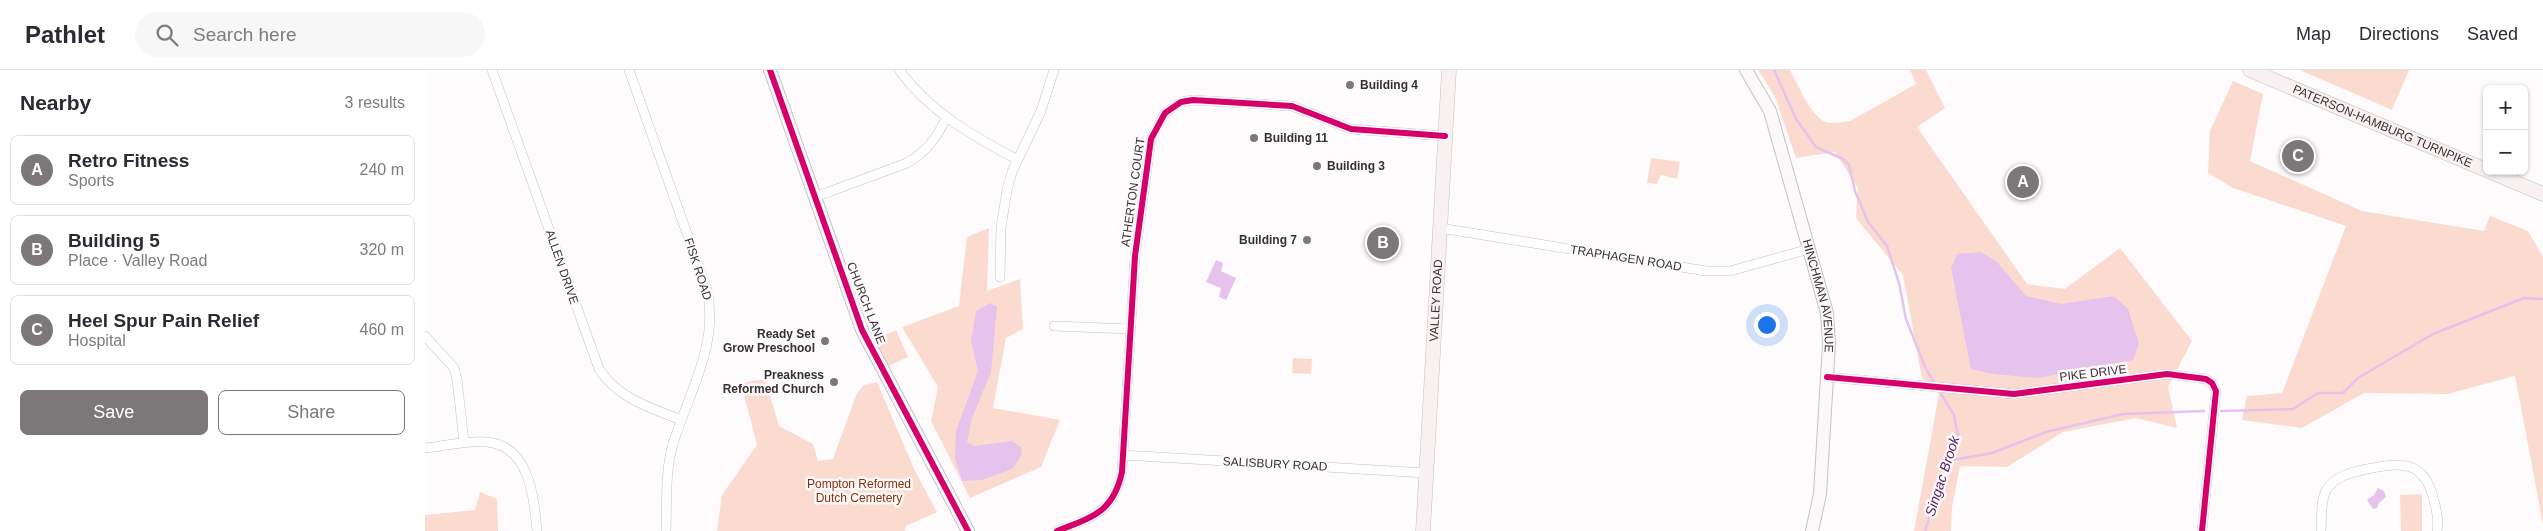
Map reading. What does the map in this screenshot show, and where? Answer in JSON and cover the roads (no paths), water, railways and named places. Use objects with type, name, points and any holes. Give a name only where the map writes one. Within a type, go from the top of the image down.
[{"type":"main road","name":"VALLEY ROAD","points":[[1423,531],[1449,70]]},
{"type":"main road","name":"PATERSON-HAMBURG TURNPIKE","points":[[2250,70],[2543,194]]},
{"type":"street","name":"ALLEN DRIVE","points":[[493,70],[599,369],[610,384],[623,395],[681,420]]},
{"type":"street","name":"FISK ROAD","points":[[629,70],[710,303],[709,344],[681,420],[670,459],[666,531]]},
{"type":"street","name":"CHURCH LANE","points":[[770,70],[863,330],[968,531]]},
{"type":"street","points":[[899,70],[920,96],[946,118],[971,135],[1018,160]]},
{"type":"street","points":[[1000,277],[1003,208],[1012,172],[1041,111],[1054,70]]},
{"type":"street","name":"HINCHMAN AVENUE","points":[[1745,70],[1770,111],[1827,312],[1829,344],[1820,494],[1812,531]]},
{"type":"street","name":"ATHERTON COURT","points":[[1057,531],[1096,516],[1110,503],[1120,483],[1137,236],[1151,139],[1160,119],[1172,107],[1193,100],[1280,105],[1305,110],[1351,129],[1445,136]]},
{"type":"street","points":[[815,197],[907,164],[926,150],[946,118]]},
{"type":"street","name":"TRAPHAGEN ROAD","points":[[1440,228],[1706,271],[1730,271],[1809,249]]},
{"type":"street","points":[[1054,326],[1131,329]]},
{"type":"street","points":[[425,336],[454,368],[457,379],[464,443]]},
{"type":"street","name":"PIKE DRIVE","points":[[1827,377],[2014,394],[2167,374],[2206,379],[2213,383],[2216,391],[2202,531]]},
{"type":"street","points":[[425,448],[464,443],[492,443],[501,446],[518,460],[530,480],[537,531]]},
{"type":"street","name":"SALISBURY ROAD","points":[[1123,455],[1426,473]]},
{"type":"street","points":[[2321,531],[2323,500],[2327,490],[2335,481],[2348,473],[2398,464],[2419,471],[2428,480],[2439,522],[2437,531]]},
{"type":"waterway","points":[[1774,70],[1796,119],[1816,147],[1843,159],[1849,165],[1855,191],[1868,222],[1887,246],[1899,283],[1906,319],[1925,367],[1933,381]]},
{"type":"waterway","points":[[2221,411],[2293,409],[2318,393],[2343,393],[2358,378],[2433,334],[2524,298],[2543,299]]},
{"type":"waterway","name":"Singac Brook","points":[[1925,531],[1947,461],[1958,436],[1954,415],[1941,394]]},
{"type":"waterway","points":[[1947,461],[1992,453],[2046,432],[2123,414],[2204,411]]},
{"type":"place","name":"Building 4","points":[[1350,85]]},
{"type":"place","name":"Building 11","points":[[1254,138]]},
{"type":"place","name":"Heel Spur Pain Relief","points":[[2298,156]]},
{"type":"place","name":"Building 3","points":[[1317,166]]},
{"type":"place","name":"Retro Fitness","points":[[2023,182]]},
{"type":"place","name":"Building 7","points":[[1307,240]]},
{"type":"place","name":"Building 5","points":[[1383,243]]},
{"type":"place","name":"Ready Set Grow Preschool","points":[[825,341]]},
{"type":"place","name":"Preakness Reformed Church","points":[[834,382]]},
{"type":"park label","name":"Pompton Reformed Dutch Cemetery","points":[[859,491]]}]
